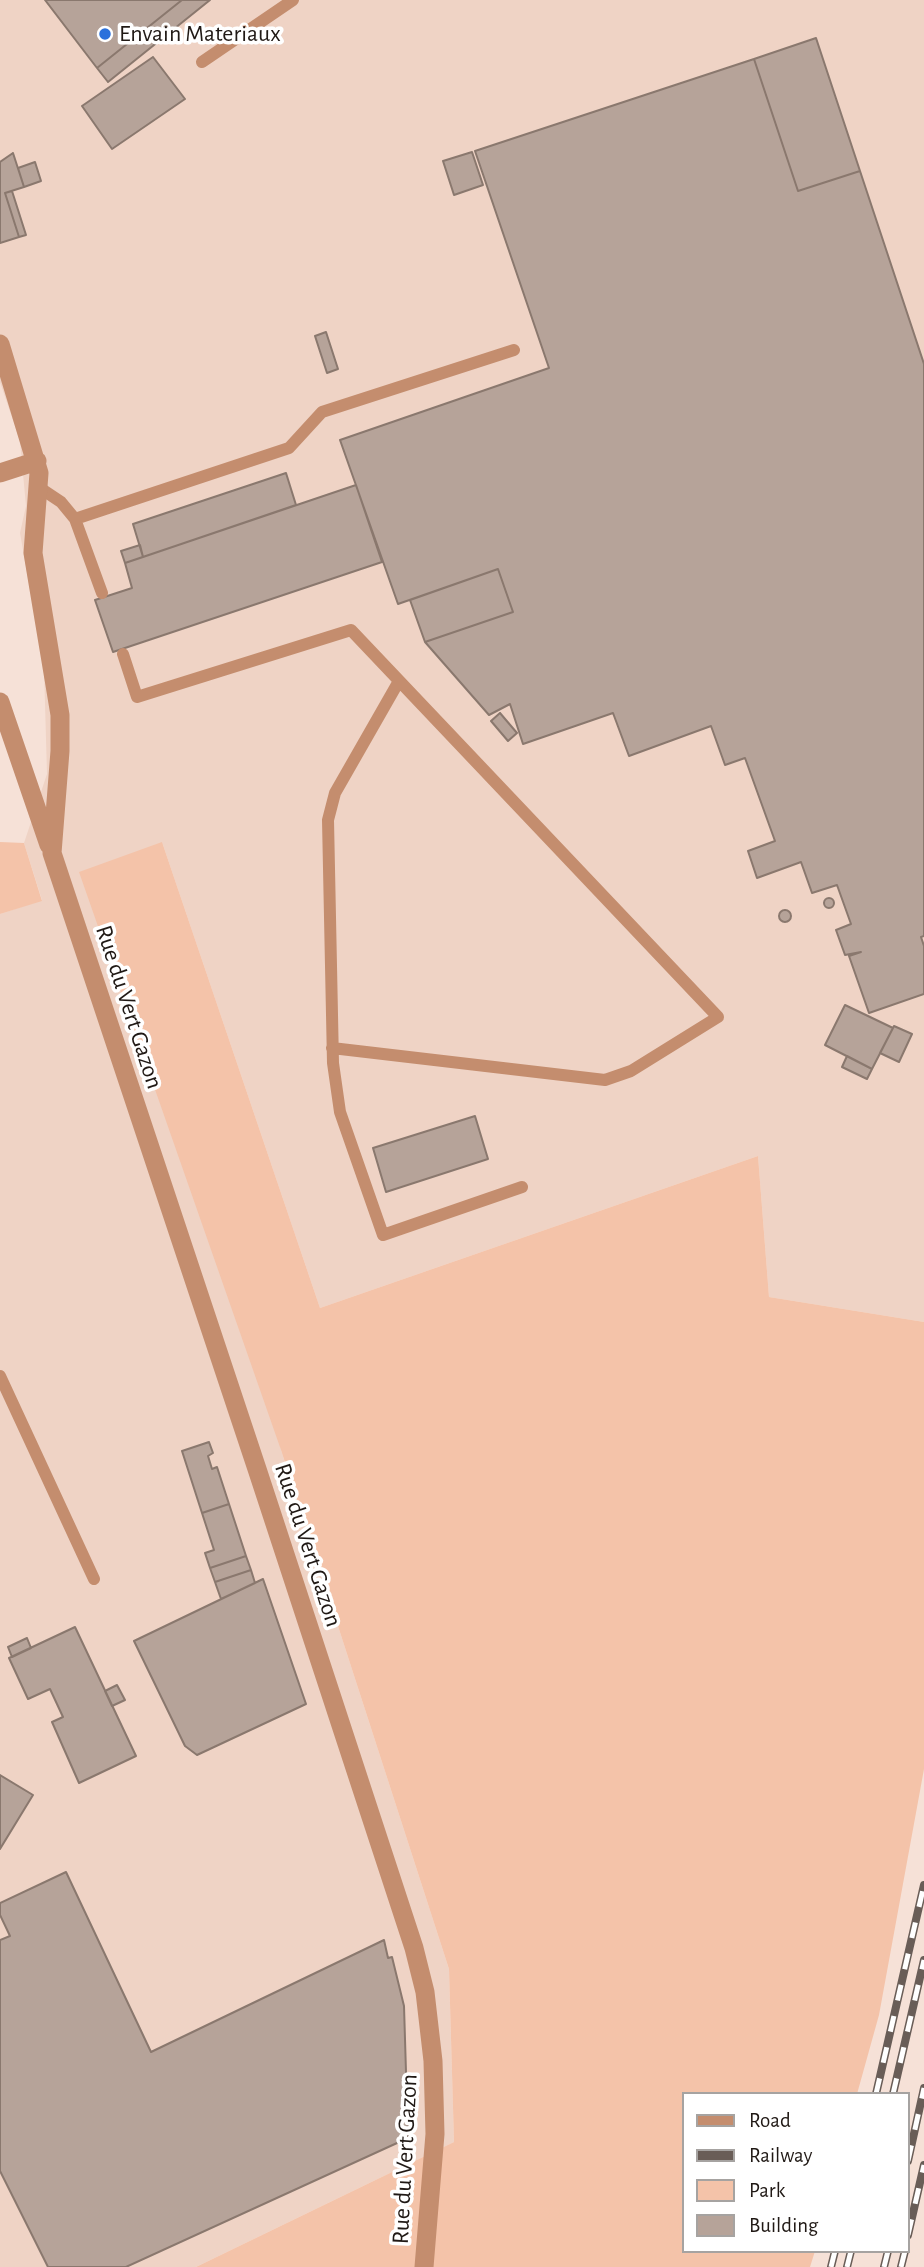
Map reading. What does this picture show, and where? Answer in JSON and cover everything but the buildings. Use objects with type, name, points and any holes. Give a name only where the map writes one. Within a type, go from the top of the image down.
[{"type":"street","name":"Rue du Vert Gazon","points":[[0,344],[37,461],[40,488],[33,553],[60,715],[52,853]]},
{"type":"street","points":[[0,473],[37,461]]},
{"type":"street","name":"Rue du Vert Gazon","points":[[0,702],[414,1948],[429,2014],[435,2106],[424,2267]]},
{"type":"lane","points":[[202,62],[293,0]]},
{"type":"lane","points":[[75,520],[289,448],[322,412],[514,350]]},
{"type":"lane","points":[[40,488],[61,502],[75,520],[102,593]]},
{"type":"lane","points":[[123,654],[137,697],[351,630],[718,1017],[631,1071],[605,1080],[332,1048]]},
{"type":"lane","points":[[399,681],[335,793],[328,820],[332,1048],[340,1112],[383,1235],[522,1186]]},
{"type":"lane","points":[[0,1376],[94,1579]]},
{"type":"shaded area","points":[[0,0],[924,0],[924,1322],[769,1297],[758,1156],[320,1308],[162,842],[281,1450],[449,1969],[454,2142],[196,2267],[0,2267],[0,914],[42,900],[24,843],[47,774],[44,668],[20,533],[26,506],[20,441],[0,382]]},
{"type":"green space","points":[[0,842],[24,843],[42,901],[0,914]]},
{"type":"green space","points":[[162,842],[320,1308],[758,1156],[769,1297],[924,1322],[924,1769],[879,2015],[858,2092],[682,2092],[682,2253],[814,2253],[810,2267],[196,2267],[454,2142],[449,1969],[281,1450],[79,872]]},
{"type":"railway","points":[[876,2092],[924,1885]]},
{"type":"railway","points":[[893,2092],[924,1960]]},
{"type":"railway","points":[[910,2152],[924,2088]]},
{"type":"railway","points":[[910,2226],[924,2165]]},
{"type":"railway","points":[[831,2267],[834,2253]]},
{"type":"railway","points":[[847,2267],[850,2253]]},
{"type":"railway","points":[[884,2267],[888,2253]]},
{"type":"railway","points":[[901,2267],[904,2253]]},
{"type":"place","name":"Envain Materiaux","points":[[105,34]]}]
